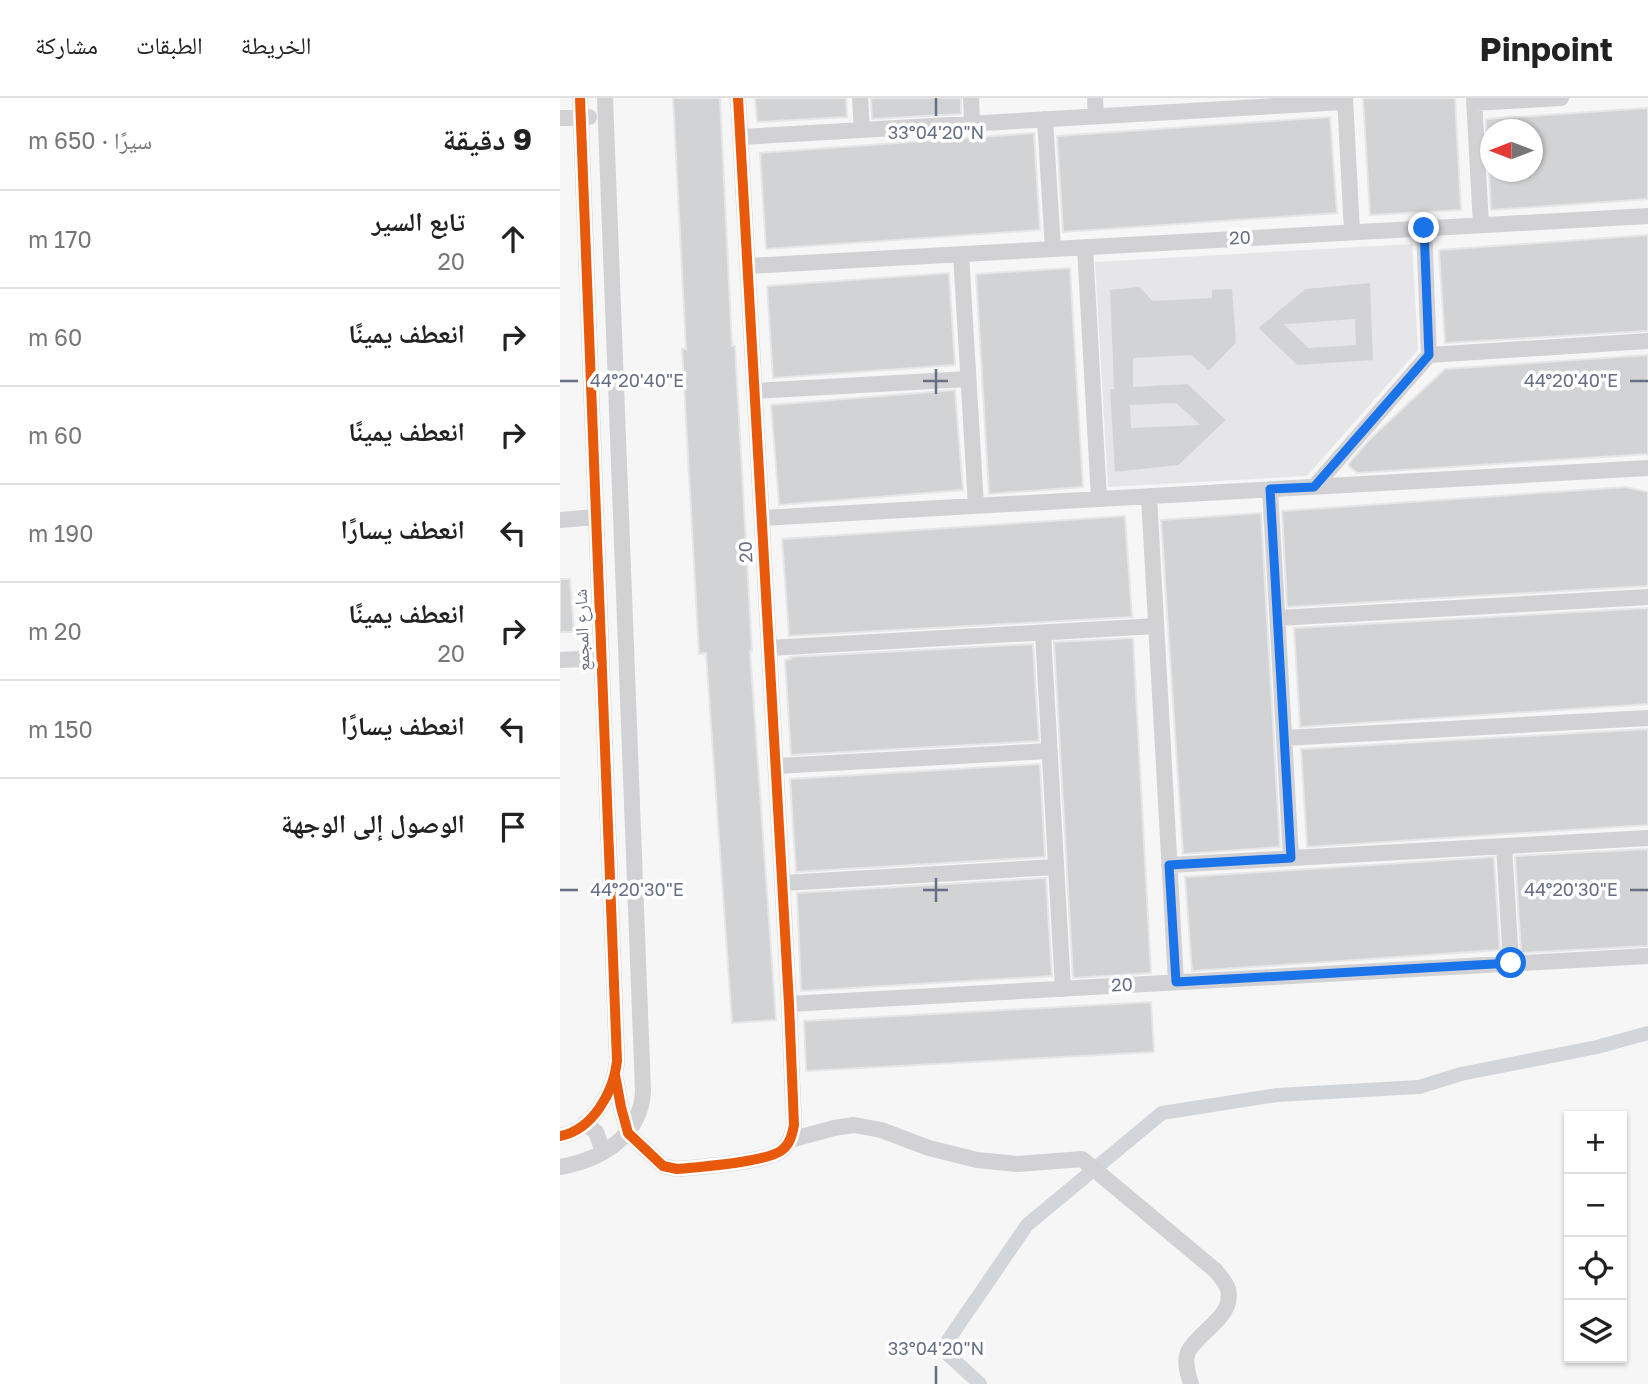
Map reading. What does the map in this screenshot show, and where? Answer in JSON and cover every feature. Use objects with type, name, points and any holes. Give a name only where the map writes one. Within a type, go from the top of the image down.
[{"type":"street","name":"شارع المجمع","points":[[560,1136],[585,1123],[607,1096],[615,1074],[616,1000],[599,628],[580,98]]},
{"type":"street","points":[[560,1167],[579,1163],[603,1152],[628,1133],[640,1113],[643,1091],[605,98]]},
{"type":"street","name":"20","points":[[738,98],[789,1004],[1648,956]]},
{"type":"street","points":[[860,98],[862,130]]},
{"type":"street","points":[[971,98],[972,123]]},
{"type":"street","points":[[1095,98],[1096,116]]},
{"type":"street","points":[[1480,225],[1474,100],[1561,98]]},
{"type":"street","points":[[741,136],[1096,116],[1216,104],[1345,100],[1352,232]]},
{"type":"street","points":[[560,118],[606,117]]},
{"type":"street","points":[[1045,119],[1053,249]]},
{"type":"street","name":"20","points":[[748,266],[1648,216]]},
{"type":"street","points":[[1314,487],[1429,355],[1424,228]]},
{"type":"street","points":[[1085,247],[1099,499]]},
{"type":"street","points":[[961,254],[976,506]]},
{"type":"street","points":[[1429,355],[1648,341]]},
{"type":"street","points":[[755,391],[968,379]]},
{"type":"street","name":"20","points":[[762,518],[1648,468]]},
{"type":"street","points":[[1270,489],[1291,858]]},
{"type":"street","points":[[1149,496],[1176,982]]},
{"type":"street","points":[[560,520],[596,517]]},
{"type":"street","points":[[1278,618],[1648,597]]},
{"type":"street","points":[[599,628],[625,626]]},
{"type":"street","points":[[769,648],[1156,626]]},
{"type":"street","points":[[1043,633],[1063,989]]},
{"type":"street","points":[[560,660],[601,658]]},
{"type":"street","points":[[1284,738],[1648,718]]},
{"type":"street","points":[[776,766],[1050,751]]},
{"type":"street","points":[[1169,865],[1648,838]]},
{"type":"street","points":[[1504,846],[1511,963]]},
{"type":"street","points":[[783,883],[1056,867]]},
{"type":"street","points":[[615,1074],[628,1133],[663,1166],[677,1170],[765,1158],[781,1152],[790,1140],[794,1125],[789,1004]]},
{"type":"street","points":[[585,1123],[596,1132],[603,1152]]},
{"type":"street","points":[[790,1140],[854,1125],[881,1130],[929,1148],[977,1160],[1018,1164],[1082,1159],[1216,1271],[1228,1288],[1228,1303],[1223,1312],[1188,1352],[1186,1370],[1191,1384]]},
{"type":"shaded area","points":[[1412,244],[1418,350],[1307,476],[1108,487],[1095,262]]},
{"type":"building","points":[[673,98],[720,98],[750,651],[776,1020],[732,1023],[706,653],[699,654],[682,349],[686,349]]},
{"type":"building","points":[[755,98],[846,98],[847,117],[757,122]]},
{"type":"building","points":[[871,98],[961,98],[961,114],[872,119]]},
{"type":"building","points":[[1363,98],[1455,98],[1461,210],[1370,215]]},
{"type":"building","points":[[1648,108],[1648,199],[1491,210],[1490,182],[1543,182],[1543,119],[1486,119]]},
{"type":"building","points":[[1330,117],[1337,213],[1063,232],[1057,136]]},
{"type":"building","points":[[1034,133],[1040,230],[766,249],[760,153]]},
{"type":"building","points":[[1648,235],[1648,331],[1445,343],[1439,250]]},
{"type":"building","points":[[1070,268],[1083,487],[989,494],[976,274]]},
{"type":"building","points":[[949,273],[955,365],[773,378],[767,286]]},
{"type":"building","points":[[1371,282],[1374,361],[1297,366],[1257,328],[1305,288]],"holes":[[[1354,320],[1355,344],[1309,347],[1286,325]]]},
{"type":"building","points":[[1140,286],[1153,300],[1211,297],[1211,289],[1233,288],[1237,343],[1209,372],[1191,356],[1134,359],[1134,386],[1188,383],[1227,420],[1179,466],[1114,473],[1109,388],[1113,388],[1109,289]],"holes":[[[1176,404],[1198,424],[1132,427],[1131,406]]]},
{"type":"building","points":[[1648,355],[1648,454],[1357,473],[1349,466],[1369,440],[1445,369]]},
{"type":"building","points":[[955,390],[963,490],[779,505],[771,405]]},
{"type":"building","points":[[1626,487],[1648,492],[1648,586],[1287,607],[1282,511]]},
{"type":"building","points":[[1261,513],[1280,847],[1183,854],[1161,520]]},
{"type":"building","points":[[1125,516],[1132,617],[789,636],[782,539]]},
{"type":"building","points":[[560,579],[570,579],[574,632],[560,632]]},
{"type":"building","points":[[1648,608],[1648,704],[1300,727],[1294,628]]},
{"type":"building","points":[[1133,638],[1151,973],[1073,978],[1054,642]]},
{"type":"building","points":[[1033,644],[1039,741],[791,755],[785,660],[791,659],[790,657]]},
{"type":"building","points":[[1648,729],[1648,825],[1307,847],[1301,749]]},
{"type":"building","points":[[1040,764],[1045,857],[796,872],[790,779]]},
{"type":"building","points":[[1648,849],[1648,946],[1521,953],[1515,856]]},
{"type":"building","points":[[1494,857],[1500,950],[1192,971],[1185,877]]},
{"type":"building","points":[[1046,878],[1052,976],[801,991],[797,893]]},
{"type":"building","points":[[1151,1002],[1154,1052],[806,1071],[804,1021]]},
{"type":"waterway","points":[[980,1384],[942,1349],[1027,1225],[1162,1113],[1277,1095],[1419,1087],[1461,1074],[1597,1047],[1648,1033]]},
{"type":"cycle path","points":[[560,1136],[572,1132],[592,1118],[611,1085],[617,1061],[580,98]]},
{"type":"cycle path","points":[[615,1075],[628,1133],[663,1166],[677,1169],[763,1158],[782,1150],[791,1136],[794,1125],[789,1004],[738,98]]},
{"type":"route","points":[[1424,228],[1429,355],[1314,487],[1270,489],[1291,858],[1169,865],[1176,982],[1511,963]]}]
